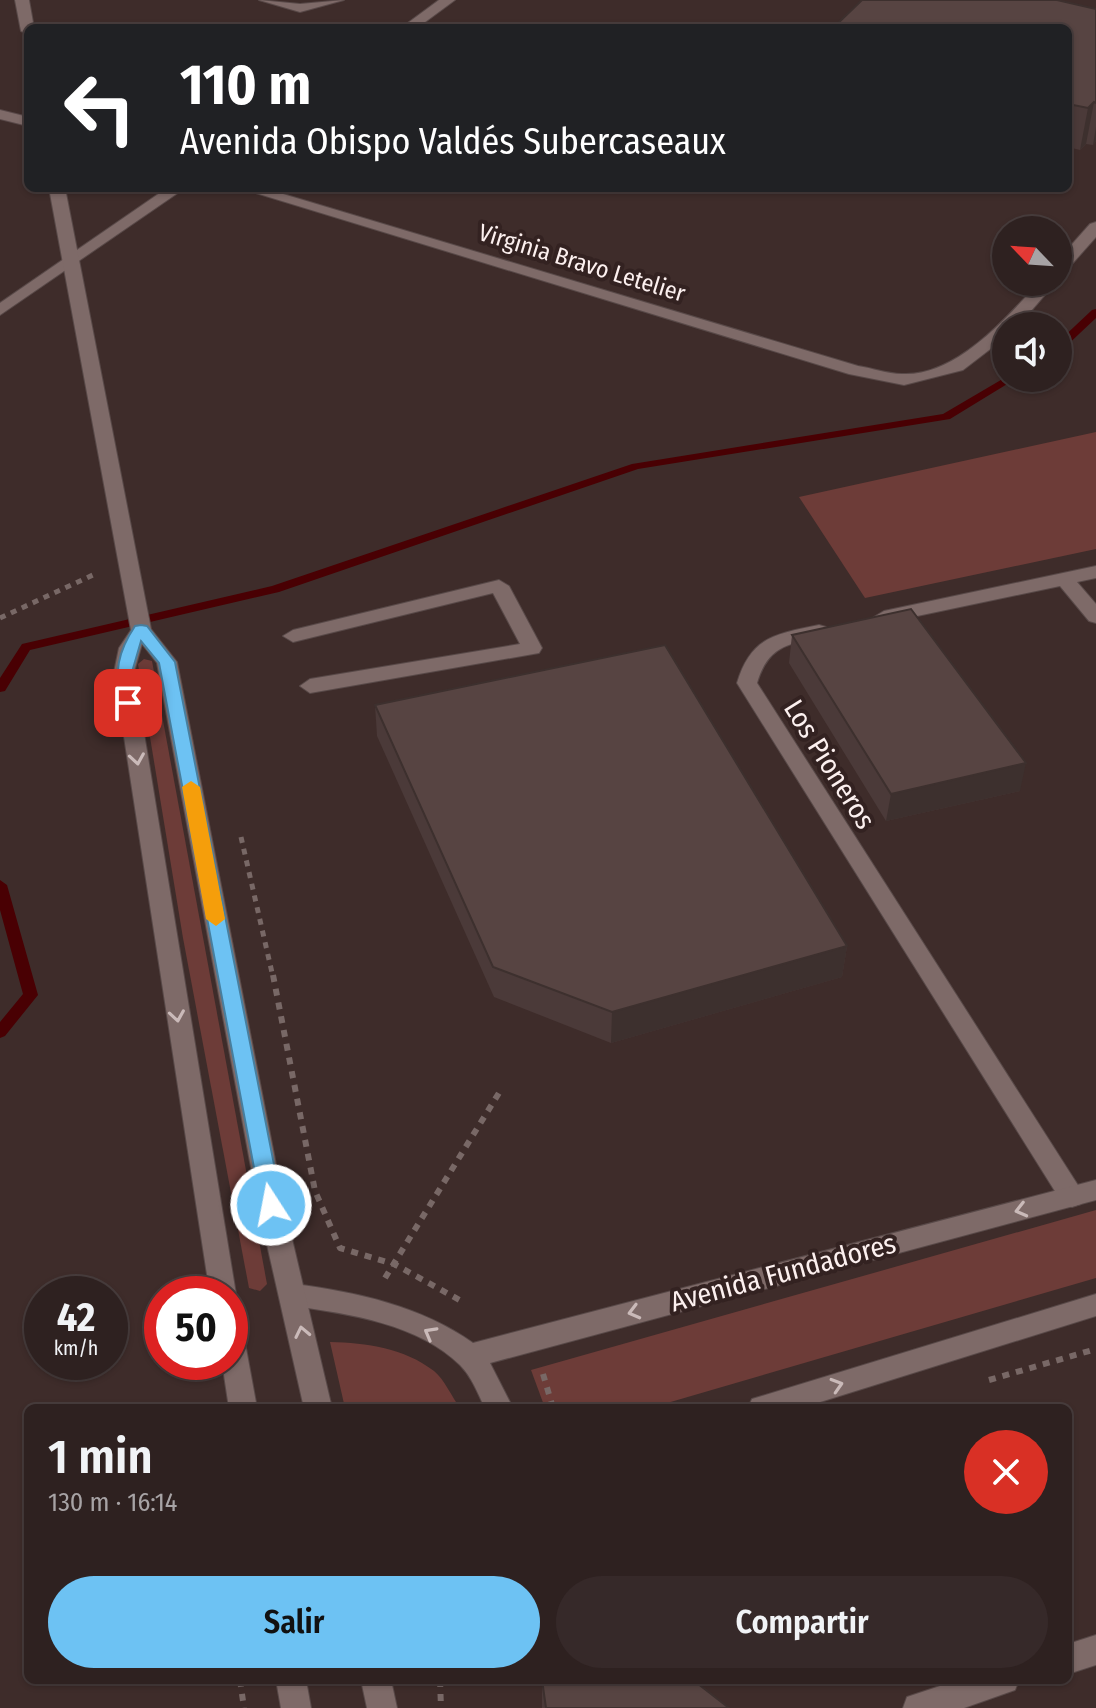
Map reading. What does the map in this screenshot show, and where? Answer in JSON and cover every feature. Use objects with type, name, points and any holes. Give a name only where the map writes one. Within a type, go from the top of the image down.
[{"type":"street","points":[[22,0],[27,24]]},
{"type":"street","points":[[266,0],[300,8],[337,0]]},
{"type":"street","points":[[414,24],[448,0]]},
{"type":"street","points":[[0,114],[24,121]]},
{"type":"street","points":[[58,192],[125,560],[141,630],[167,662],[268,1190],[317,1404]]},
{"type":"street","points":[[0,310],[171,192]]},
{"type":"street","name":"Virginia Bravo Letelier","points":[[260,192],[840,366],[904,380],[957,366],[992,339]]},
{"type":"street","points":[[1072,254],[1096,227]]},
{"type":"street","points":[[1021,312],[1036,296]]},
{"type":"street","name":"Los Pioneros","points":[[1084,1193],[747,683],[751,663],[769,643],[1096,572]]},
{"type":"street","points":[[1064,578],[1096,617]]},
{"type":"street","points":[[293,636],[499,586],[532,648],[310,686]]},
{"type":"street","points":[[141,630],[129,648],[124,672],[220,1276]]},
{"type":"street","name":"Avenida Fundadores","points":[[470,1356],[1084,1193]]},
{"type":"street","points":[[294,1295],[345,1302],[419,1327],[470,1356],[497,1404]]},
{"type":"street","points":[[775,1404],[1096,1305]]},
{"type":"street","points":[[238,1380],[242,1404]]},
{"type":"street","points":[[1072,1658],[1096,1650]]},
{"type":"street","points":[[292,1684],[296,1708]]},
{"type":"street","points":[[377,1684],[382,1708]]},
{"type":"street","points":[[918,1708],[992,1684]]},
{"type":"path","points":[[0,618],[125,560]]},
{"type":"path","points":[[238,822],[276,988],[315,1191],[340,1248],[394,1264],[470,1307]]},
{"type":"path","points":[[366,1309],[502,1088]]},
{"type":"path","points":[[533,1339],[552,1404]]},
{"type":"path","points":[[241,1684],[244,1708]]},
{"type":"path","points":[[440,1684],[441,1708]]},
{"type":"shaded area","points":[[1096,432],[1096,549],[865,598],[799,497]]},
{"type":"shaded area","points":[[144,659],[152,661],[267,1284],[260,1291],[249,1288],[183,938],[138,664]]},
{"type":"shaded area","points":[[1096,1210],[1096,1278],[664,1404],[544,1404],[531,1370]]},
{"type":"shaded area","points":[[330,1342],[371,1346],[410,1357],[438,1374],[458,1404],[344,1404]]},
{"type":"building","points":[[862,0],[1057,0],[1096,9],[1096,103],[1088,108],[1072,105],[1072,24],[837,24]]},
{"type":"building","points":[[911,609],[1026,763],[891,794],[792,635]]},
{"type":"building","points":[[665,645],[847,946],[612,1012],[493,967],[375,705]]},
{"type":"building","points":[[543,1684],[698,1684],[729,1708],[546,1708]]},
{"type":"waterway","points":[[1072,335],[1096,312]]},
{"type":"waterway","points":[[0,688],[26,647],[275,589],[636,466],[946,417],[992,390]]},
{"type":"waterway","points":[[0,885],[31,995],[0,1032]]},
{"type":"slow traffic","points":[[191,787],[216,919]]},
{"type":"route","points":[[128,703],[124,672],[129,648],[141,630],[167,662],[271,1205]]}]
